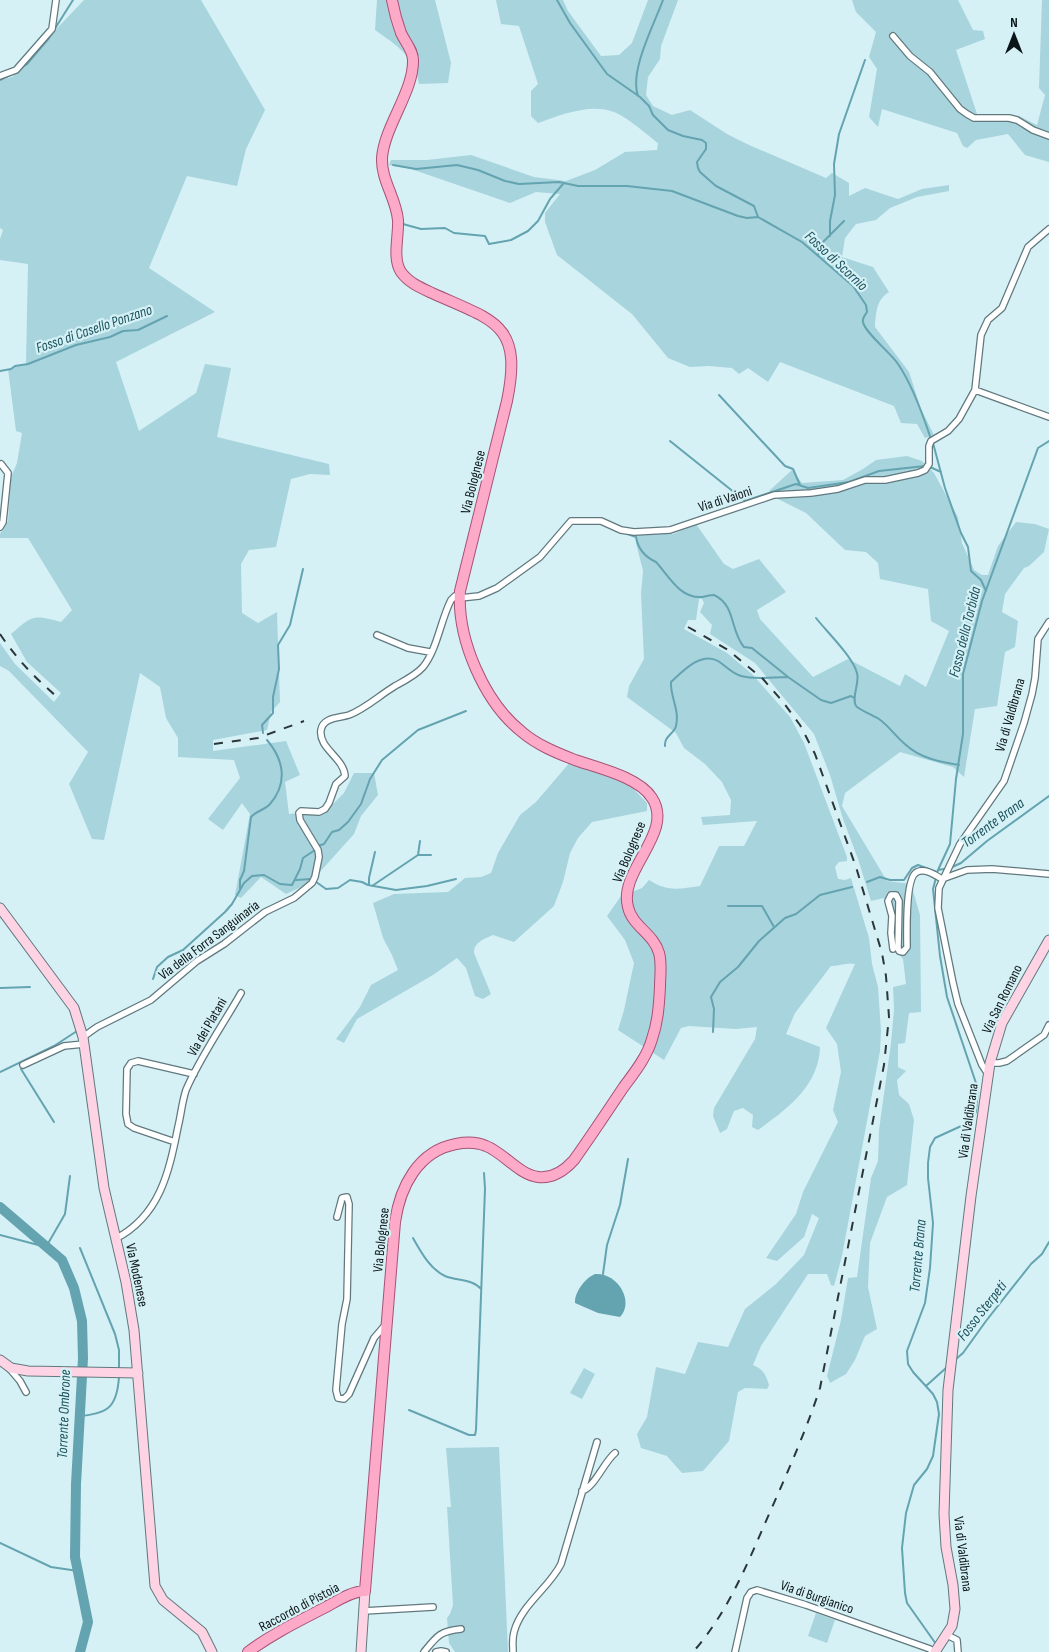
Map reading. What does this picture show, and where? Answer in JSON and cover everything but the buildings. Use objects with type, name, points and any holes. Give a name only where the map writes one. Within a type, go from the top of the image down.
[{"type":"main road","name":"Via Bolognese","points":[[365,1591],[396,1213],[406,1183],[418,1166],[430,1155],[454,1144],[470,1142],[487,1146],[537,1177],[552,1176],[565,1169],[574,1160],[645,1055],[654,1032],[658,1007],[660,962],[659,952],[653,940],[634,921],[630,914],[626,895],[633,874],[656,827],[658,812],[652,797],[629,780],[544,746],[521,732],[510,721],[489,693],[470,656],[461,625],[460,597],[508,395],[512,372],[511,355],[505,335],[495,324],[478,314],[413,284],[399,266],[397,255],[398,218],[384,175],[382,157],[387,136],[411,74],[413,60],[395,17],[392,0]]},
{"type":"main road","name":"Raccordo di Pistoia","points":[[248,1652],[289,1626],[339,1600],[365,1591]]},
{"type":"street","points":[[0,76],[16,70],[52,29],[56,0]]},
{"type":"street","points":[[893,36],[910,56],[930,72],[960,109],[967,114],[974,118],[1009,118],[1017,120],[1033,130],[1049,136]]},
{"type":"street","name":"Via di Vaioni","points":[[460,597],[475,597],[497,588],[540,557],[571,522],[601,521],[621,530],[634,532],[670,530],[774,495],[812,493],[838,489],[865,480],[885,480],[925,470],[929,464],[929,446],[931,441],[948,431],[959,419],[975,390],[981,335],[988,320],[1002,308],[1028,247],[1049,229]]},
{"type":"street","points":[[975,390],[1049,418]]},
{"type":"street","points":[[0,527],[3,522],[8,473],[1,464]]},
{"type":"street","name":"Via della Forra Sanguinaria","points":[[83,1040],[97,1027],[151,1000],[197,962],[265,912],[294,898],[312,883],[319,857],[318,850],[300,820],[299,813],[301,810],[319,812],[325,809],[330,803],[336,784],[345,776],[343,767],[322,738],[320,732],[324,722],[356,712],[423,667],[450,602],[455,596],[460,597]]},
{"type":"street","name":"Via di Valdibrana","points":[[935,1652],[954,1619],[955,1609],[946,1547],[944,1514],[948,1390],[988,1074],[982,1066],[958,1004],[938,908],[939,888],[960,844],[1006,778],[1032,694],[1038,639],[1049,622]]},
{"type":"street","points":[[377,635],[408,648],[430,652]]},
{"type":"street","points":[[893,949],[891,933],[892,916],[888,903],[889,897],[896,895],[899,899],[898,944],[899,951],[903,952],[907,947],[907,908],[910,880],[916,872],[932,873],[942,879],[967,870],[992,869],[1049,874]]},
{"type":"street","name":"Via Modenese","points":[[0,908],[74,1008],[83,1040],[104,1188],[126,1282],[134,1330],[155,1586],[163,1600],[202,1632],[212,1652]]},
{"type":"street","name":"Via San Romano","points":[[988,1074],[1002,1023],[1049,940]]},
{"type":"street","name":"Via dei Platani","points":[[115,1239],[136,1226],[155,1202],[168,1175],[185,1094],[194,1074],[241,993]]},
{"type":"street","points":[[990,1063],[999,1064],[1006,1061],[1044,1035],[1049,1025]]},
{"type":"street","points":[[23,1065],[64,1046],[83,1040]]},
{"type":"street","name":"Via dei Platani","points":[[175,1142],[128,1124],[126,1114],[127,1069],[131,1063],[138,1061],[194,1074]]},
{"type":"street","points":[[337,1217],[342,1198],[345,1196],[349,1204],[347,1298],[342,1324],[336,1390],[338,1398],[344,1399],[349,1394],[374,1338],[386,1324]]},
{"type":"street","points":[[4,1363],[16,1369],[35,1372],[138,1373]]},
{"type":"street","points":[[4,1363],[20,1381],[26,1392]]},
{"type":"street","points":[[513,1652],[513,1635],[517,1624],[529,1606],[553,1579],[561,1564],[597,1442]]},
{"type":"street","points":[[582,1491],[587,1489],[605,1463],[615,1453]]},
{"type":"street","name":"Via di Burgianico","points":[[735,1652],[747,1598],[751,1592],[757,1590],[935,1652]]},
{"type":"street","name":"Via Bolognese","points":[[361,1652],[365,1591]]},
{"type":"street","points":[[364,1611],[433,1607]]},
{"type":"street","points":[[424,1652],[439,1634],[461,1628]]},
{"type":"street","points":[[944,1639],[957,1640],[958,1652]]},
{"type":"street","points":[[436,1652],[446,1652]]},
{"type":"shaded area","points":[[84,0],[201,0],[265,110],[246,149],[237,186],[187,176],[149,268],[215,312],[116,362],[139,431],[196,393],[205,364],[231,368],[217,437],[329,464],[330,475],[310,474],[291,479],[276,547],[249,550],[241,564],[242,613],[258,623],[277,612],[280,702],[271,712],[267,730],[213,740],[213,751],[286,741],[300,775],[285,782],[289,814],[327,810],[344,793],[354,773],[374,773],[378,795],[361,816],[354,834],[310,883],[286,894],[261,877],[241,898],[235,895],[250,814],[242,803],[223,830],[208,819],[240,778],[234,760],[178,757],[178,738],[166,718],[160,687],[140,673],[104,840],[92,839],[69,784],[88,752],[9,671],[0,666],[0,643],[15,664],[54,702],[61,693],[27,662],[11,634],[33,618],[44,618],[61,622],[72,610],[28,538],[0,538],[0,534],[8,521],[11,477],[17,463],[22,433],[16,431],[8,369],[26,364],[28,264],[0,260],[0,239],[3,230],[0,228],[0,80],[12,77],[27,64],[44,42]]},
{"type":"shaded area","points":[[377,0],[435,0],[451,63],[448,83],[419,84],[417,74],[409,59],[397,46],[375,30]]},
{"type":"shaded area","points":[[496,0],[563,0],[568,11],[601,56],[619,55],[632,43],[648,0],[678,0],[661,46],[660,59],[648,77],[646,95],[653,106],[672,115],[690,110],[727,134],[749,145],[826,178],[832,173],[849,183],[849,196],[865,188],[898,199],[922,189],[949,185],[949,191],[917,197],[890,208],[876,220],[856,224],[845,238],[842,257],[873,267],[889,292],[879,303],[875,327],[909,372],[921,409],[934,435],[925,438],[917,424],[901,423],[894,406],[780,362],[768,382],[748,368],[739,374],[732,368],[690,367],[668,358],[632,314],[557,255],[545,222],[545,213],[560,194],[536,192],[510,203],[411,169],[389,165],[391,160],[427,160],[471,155],[534,177],[566,181],[595,170],[625,152],[657,150],[658,143],[624,117],[614,112],[585,109],[538,123],[531,116],[531,91],[538,84],[519,26],[501,24]]},
{"type":"shaded area","points":[[852,0],[958,0],[973,30],[983,31],[985,39],[956,50],[977,114],[1019,116],[1037,125],[1045,95],[1039,88],[1042,0],[1049,0],[1049,162],[1025,155],[1008,134],[976,140],[967,148],[963,146],[957,133],[882,109],[878,127],[869,117],[877,69],[869,57],[876,32],[856,12]]},
{"type":"shaded area","points":[[907,456],[922,461],[934,473],[958,517],[962,543],[974,570],[982,575],[988,575],[998,546],[1016,522],[1035,524],[1049,529],[1044,552],[1029,566],[1024,568],[1005,594],[1002,612],[1018,621],[1015,647],[1005,652],[997,706],[975,709],[964,777],[953,767],[900,752],[845,793],[842,806],[887,881],[911,884],[920,915],[921,1012],[909,1013],[905,1043],[898,1044],[898,1067],[906,1071],[897,1080],[899,1095],[909,1104],[914,1120],[907,1185],[887,1197],[870,1243],[868,1287],[877,1329],[865,1336],[855,1360],[846,1374],[830,1383],[827,1376],[841,1320],[848,1278],[857,1277],[871,1178],[878,1161],[879,1130],[894,1010],[893,987],[906,984],[903,959],[896,951],[884,898],[871,901],[830,775],[814,734],[755,663],[710,634],[712,625],[700,612],[704,603],[702,599],[699,599],[696,620],[688,620],[684,629],[727,653],[752,674],[790,717],[804,743],[847,857],[847,861],[839,862],[835,867],[838,879],[845,880],[851,878],[869,938],[872,964],[878,987],[881,1031],[880,1051],[842,1256],[834,1286],[831,1285],[827,1274],[808,1274],[761,1346],[753,1365],[762,1370],[765,1375],[769,1385],[767,1389],[745,1388],[738,1392],[729,1441],[703,1471],[682,1473],[667,1456],[641,1448],[637,1434],[647,1417],[656,1367],[685,1374],[698,1342],[728,1347],[745,1309],[776,1284],[804,1255],[819,1218],[812,1214],[804,1237],[777,1261],[766,1258],[796,1214],[803,1192],[838,1122],[833,1110],[841,1072],[837,1044],[826,1028],[855,964],[831,966],[795,1013],[786,1034],[820,1047],[818,1061],[808,1085],[800,1095],[780,1114],[758,1130],[752,1127],[753,1115],[743,1108],[734,1111],[727,1129],[720,1133],[713,1116],[714,1108],[755,1039],[757,1027],[736,1029],[689,1026],[681,1028],[664,1060],[618,1030],[634,963],[625,940],[607,916],[621,896],[642,888],[649,880],[668,888],[680,889],[700,886],[719,846],[744,846],[757,821],[703,825],[701,817],[730,815],[731,800],[722,782],[705,764],[684,748],[676,733],[627,697],[629,686],[644,659],[641,594],[643,571],[636,543],[636,534],[673,534],[696,524],[724,564],[733,569],[759,559],[786,592],[757,610],[760,619],[813,677],[848,659],[900,686],[905,674],[926,687],[949,631],[931,621],[928,589],[880,579],[878,563],[866,552],[845,550],[806,513],[778,499],[769,491],[792,470],[802,483],[843,480],[876,460]]},
{"type":"shaded area","points":[[571,761],[623,778],[647,803],[647,811],[592,822],[578,838],[570,853],[563,882],[554,906],[514,942],[493,935],[476,946],[474,953],[491,994],[483,999],[475,996],[466,968],[457,958],[433,975],[357,1019],[344,1043],[336,1039],[360,1007],[371,985],[398,970],[383,938],[373,903],[394,894],[448,892],[465,878],[481,877],[491,873],[498,853],[520,815],[536,802]]},
{"type":"shaded area","points":[[595,1274],[610,1278],[621,1289],[626,1303],[620,1317],[598,1313],[575,1303],[576,1295],[581,1286]]},
{"type":"shaded area","points":[[584,1368],[595,1374],[582,1399],[570,1393]]},
{"type":"shaded area","points":[[499,1447],[508,1652],[455,1652],[449,1643],[447,1618],[453,1605],[447,1507],[451,1507],[446,1448]]},
{"type":"shaded area","points":[[816,1613],[835,1620],[827,1643],[808,1636]]},
{"type":"waterway","points":[[18,70],[27,64],[49,38],[73,0]]},
{"type":"waterway","points":[[557,0],[570,23],[607,74],[640,97],[649,106],[653,115],[668,130],[683,136],[702,140],[706,143],[706,149],[697,162],[700,172],[716,186],[754,206],[758,217]]},
{"type":"waterway","points":[[638,96],[636,86],[640,61],[663,0]]},
{"type":"waterway","points":[[830,236],[830,221],[835,195],[834,164],[839,134],[865,60]]},
{"type":"waterway","points":[[0,80],[10,75]]},
{"type":"waterway","name":"Fosso di Scornio","points":[[393,165],[416,169],[457,165],[519,184],[559,182],[578,186],[627,186],[672,191],[738,216],[747,218],[758,217],[802,242],[853,286],[866,305],[867,312],[863,321],[865,327],[895,359],[903,372],[917,400],[931,439]]},
{"type":"waterway","points":[[403,224],[421,229],[445,228],[454,233],[485,236],[489,244],[511,240],[528,231],[538,221],[550,199],[563,184]]},
{"type":"waterway","points":[[818,256],[821,244],[844,221]]},
{"type":"waterway","name":"Fosso di Casello Ponzano","points":[[0,371],[28,364],[76,345],[110,337],[123,331],[138,330],[167,316]]},
{"type":"waterway","points":[[719,395],[785,466],[793,469],[800,485]]},
{"type":"waterway","points":[[670,441],[745,501],[796,484],[808,488],[849,482],[879,471],[925,466]]},
{"type":"waterway","name":"Torrente Brana","points":[[936,1644],[907,1603],[905,1593],[902,1548],[906,1513],[914,1485],[927,1469],[933,1456],[939,1414],[937,1402],[933,1394],[908,1364],[907,1351],[925,1303],[930,1268],[933,1223],[928,1178],[930,1147],[935,1138],[970,1122],[976,1112],[978,1089],[947,997],[940,956],[933,889],[938,870],[950,844],[956,779],[963,734],[963,674],[982,601],[1038,448],[1049,441]]},
{"type":"waterway","name":"Fosso di Scornio","points":[[933,443],[945,488],[968,547],[971,571],[981,580],[986,591]]},
{"type":"waterway","points":[[930,467],[941,472]]},
{"type":"waterway","points":[[625,533],[636,537],[638,545],[643,552],[656,562],[670,580],[681,590],[694,597],[714,595],[721,599],[726,605],[736,634],[744,647],[752,648],[821,700],[831,703],[851,696],[854,698]]},
{"type":"waterway","points":[[263,733],[262,725],[273,713],[273,697],[279,669],[278,645],[290,625],[303,569]]},
{"type":"waterway","points":[[816,618],[845,652],[855,667],[858,677],[854,698],[856,706],[879,719],[902,742],[918,753],[938,761],[959,765]]},
{"type":"waterway","points":[[665,746],[666,740],[675,729],[677,720],[671,682],[692,664],[705,659],[712,659],[741,676],[758,678],[788,677]]},
{"type":"waterway","points":[[318,846],[324,844],[332,832],[339,830],[348,822],[361,804],[370,779],[382,760],[418,730],[466,711]]},
{"type":"waterway","points":[[240,889],[251,817],[266,808],[280,788],[282,772],[280,764],[277,755],[267,740]]},
{"type":"waterway","name":"Torrente Brana","points":[[950,868],[961,863],[987,841],[1049,796]]},
{"type":"waterway","points":[[418,855],[420,841]]},
{"type":"waterway","points":[[153,979],[157,967],[168,957],[183,950],[225,912],[244,883],[252,876],[264,875],[280,884],[292,885],[303,858],[315,850]]},
{"type":"waterway","points":[[369,885],[375,852]]},
{"type":"waterway","points":[[372,886],[418,855],[431,855]]},
{"type":"waterway","points":[[867,882],[880,877],[890,880],[904,880],[912,868],[918,865],[937,872]]},
{"type":"waterway","name":"Fosso della Torbida","points":[[938,870],[944,869]]},
{"type":"waterway","points":[[296,880],[312,879],[326,889],[338,888],[350,880],[396,890],[427,886],[456,879]]},
{"type":"waterway","points":[[713,1032],[714,1009],[711,997],[720,982],[738,967],[759,941],[785,918],[796,914],[820,895],[852,887]]},
{"type":"waterway","points":[[728,906],[762,906],[774,927]]},
{"type":"waterway","points":[[0,988],[30,987]]},
{"type":"waterway","points":[[0,1072],[54,1046],[77,1031]]},
{"type":"waterway","points":[[21,1069],[54,1122]]},
{"type":"waterway","points":[[603,1274],[607,1245],[620,1205],[628,1159]]},
{"type":"waterway","points":[[409,1410],[469,1435],[475,1435],[485,1189],[484,1173]]},
{"type":"waterway","points":[[0,1235],[46,1247],[65,1214],[70,1176]]},
{"type":"waterway","name":"Torrente Ombrone","points":[[0,1207],[62,1260],[74,1288],[82,1321],[83,1358],[76,1484],[75,1557],[88,1622],[80,1652]]},
{"type":"waterway","points":[[413,1238],[426,1260],[440,1273],[450,1278],[474,1283],[481,1289]]},
{"type":"waterway","name":"Fosso Sterpeti","points":[[956,1359],[963,1353],[1031,1264],[1042,1254],[1049,1242]]},
{"type":"waterway","points":[[80,1248],[115,1334],[119,1350],[119,1370]]},
{"type":"waterway","name":"Fosso Sterpeti","points":[[926,1386],[946,1368]]},
{"type":"waterway","points":[[79,1416],[98,1413],[110,1407],[116,1395],[119,1377]]},
{"type":"waterway","points":[[0,1543],[51,1567],[78,1571]]},
{"type":"railway","points":[[688,627],[728,650],[763,679],[800,725],[815,754],[856,867],[882,953],[889,1017],[884,1065],[820,1388],[796,1451],[737,1585],[717,1620],[693,1652]]},
{"type":"railway","points":[[0,634],[26,667],[56,696]]},
{"type":"railway","points":[[214,744],[258,738],[304,721]]}]
